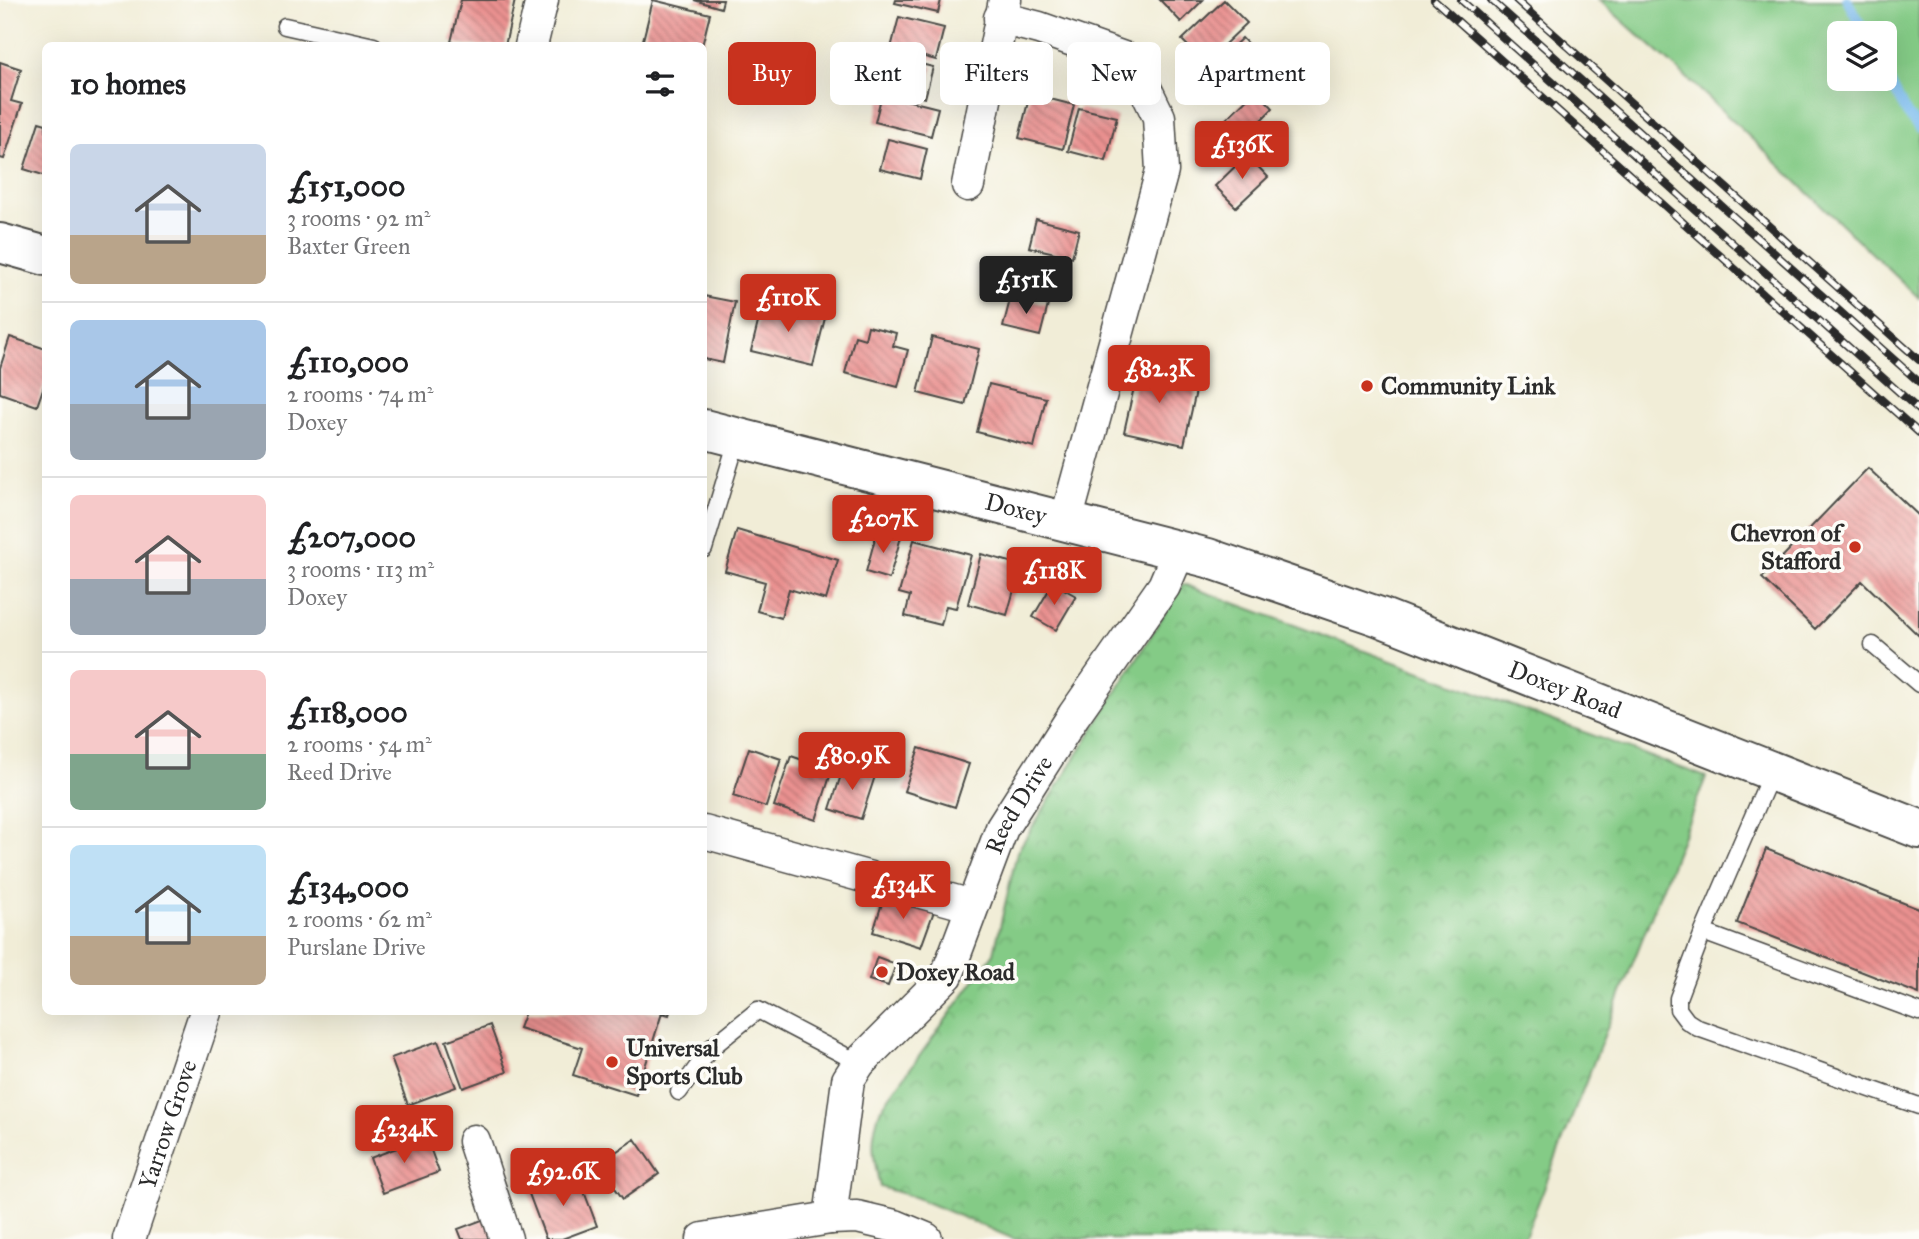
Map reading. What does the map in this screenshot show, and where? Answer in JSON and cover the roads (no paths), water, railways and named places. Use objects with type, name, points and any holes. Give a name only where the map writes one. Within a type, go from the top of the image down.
[{"type":"street","points":[[532,42],[542,0]]},
{"type":"street","points":[[968,185],[1002,9],[1039,28],[1132,61],[1159,117],[1162,171],[1066,521]]},
{"type":"street","points":[[0,243],[42,256]]},
{"type":"street","name":"Doxey","points":[[721,433],[1193,554]]},
{"type":"street","name":"Doxey Road","points":[[1193,554],[1380,617],[1772,772],[1918,824]]},
{"type":"street","name":"Reed Drive","points":[[830,1218],[843,1102],[848,1080],[859,1063],[947,975],[1002,828],[1074,715],[1164,586],[1193,554]]},
{"type":"street","points":[[707,833],[972,906]]},
{"type":"street","name":"Yarrow Grove","points":[[129,1239],[203,1015]]},
{"type":"street","points":[[474,1141],[506,1239]]},
{"type":"street","points":[[703,1239],[830,1218],[857,1217],[895,1226],[926,1239]]},
{"type":"lane","points":[[285,26],[356,42]]},
{"type":"lane","points":[[707,528],[721,433]]},
{"type":"lane","points":[[1873,645],[1919,684]]},
{"type":"lane","points":[[1772,772],[1703,932],[1678,998],[1678,1009],[1687,1021],[1698,1028],[1919,1106]]},
{"type":"lane","points":[[1703,932],[1919,1012]]},
{"type":"lane","points":[[679,1092],[711,1048],[758,1010],[859,1063]]},
{"type":"waterway","name":"Doxey","points":[[1847,0],[1858,21]]},
{"type":"waterway","name":"Doxey","points":[[1895,91],[1907,114],[1919,128]]},
{"type":"railway","points":[[1434,0],[1919,433]]},
{"type":"railway","points":[[1461,0],[1919,410]]},
{"type":"railway","points":[[1491,0],[1919,382]]},
{"type":"railway","points":[[1516,0],[1919,360]]},
{"type":"place","name":"Community Link","points":[[1367,386]]},
{"type":"place","name":"Chevron of Stafford","points":[[1855,547]]},
{"type":"place","name":"Doxey Road","points":[[882,972]]},
{"type":"place","name":"Universal Sports Club","points":[[612,1062]]}]
